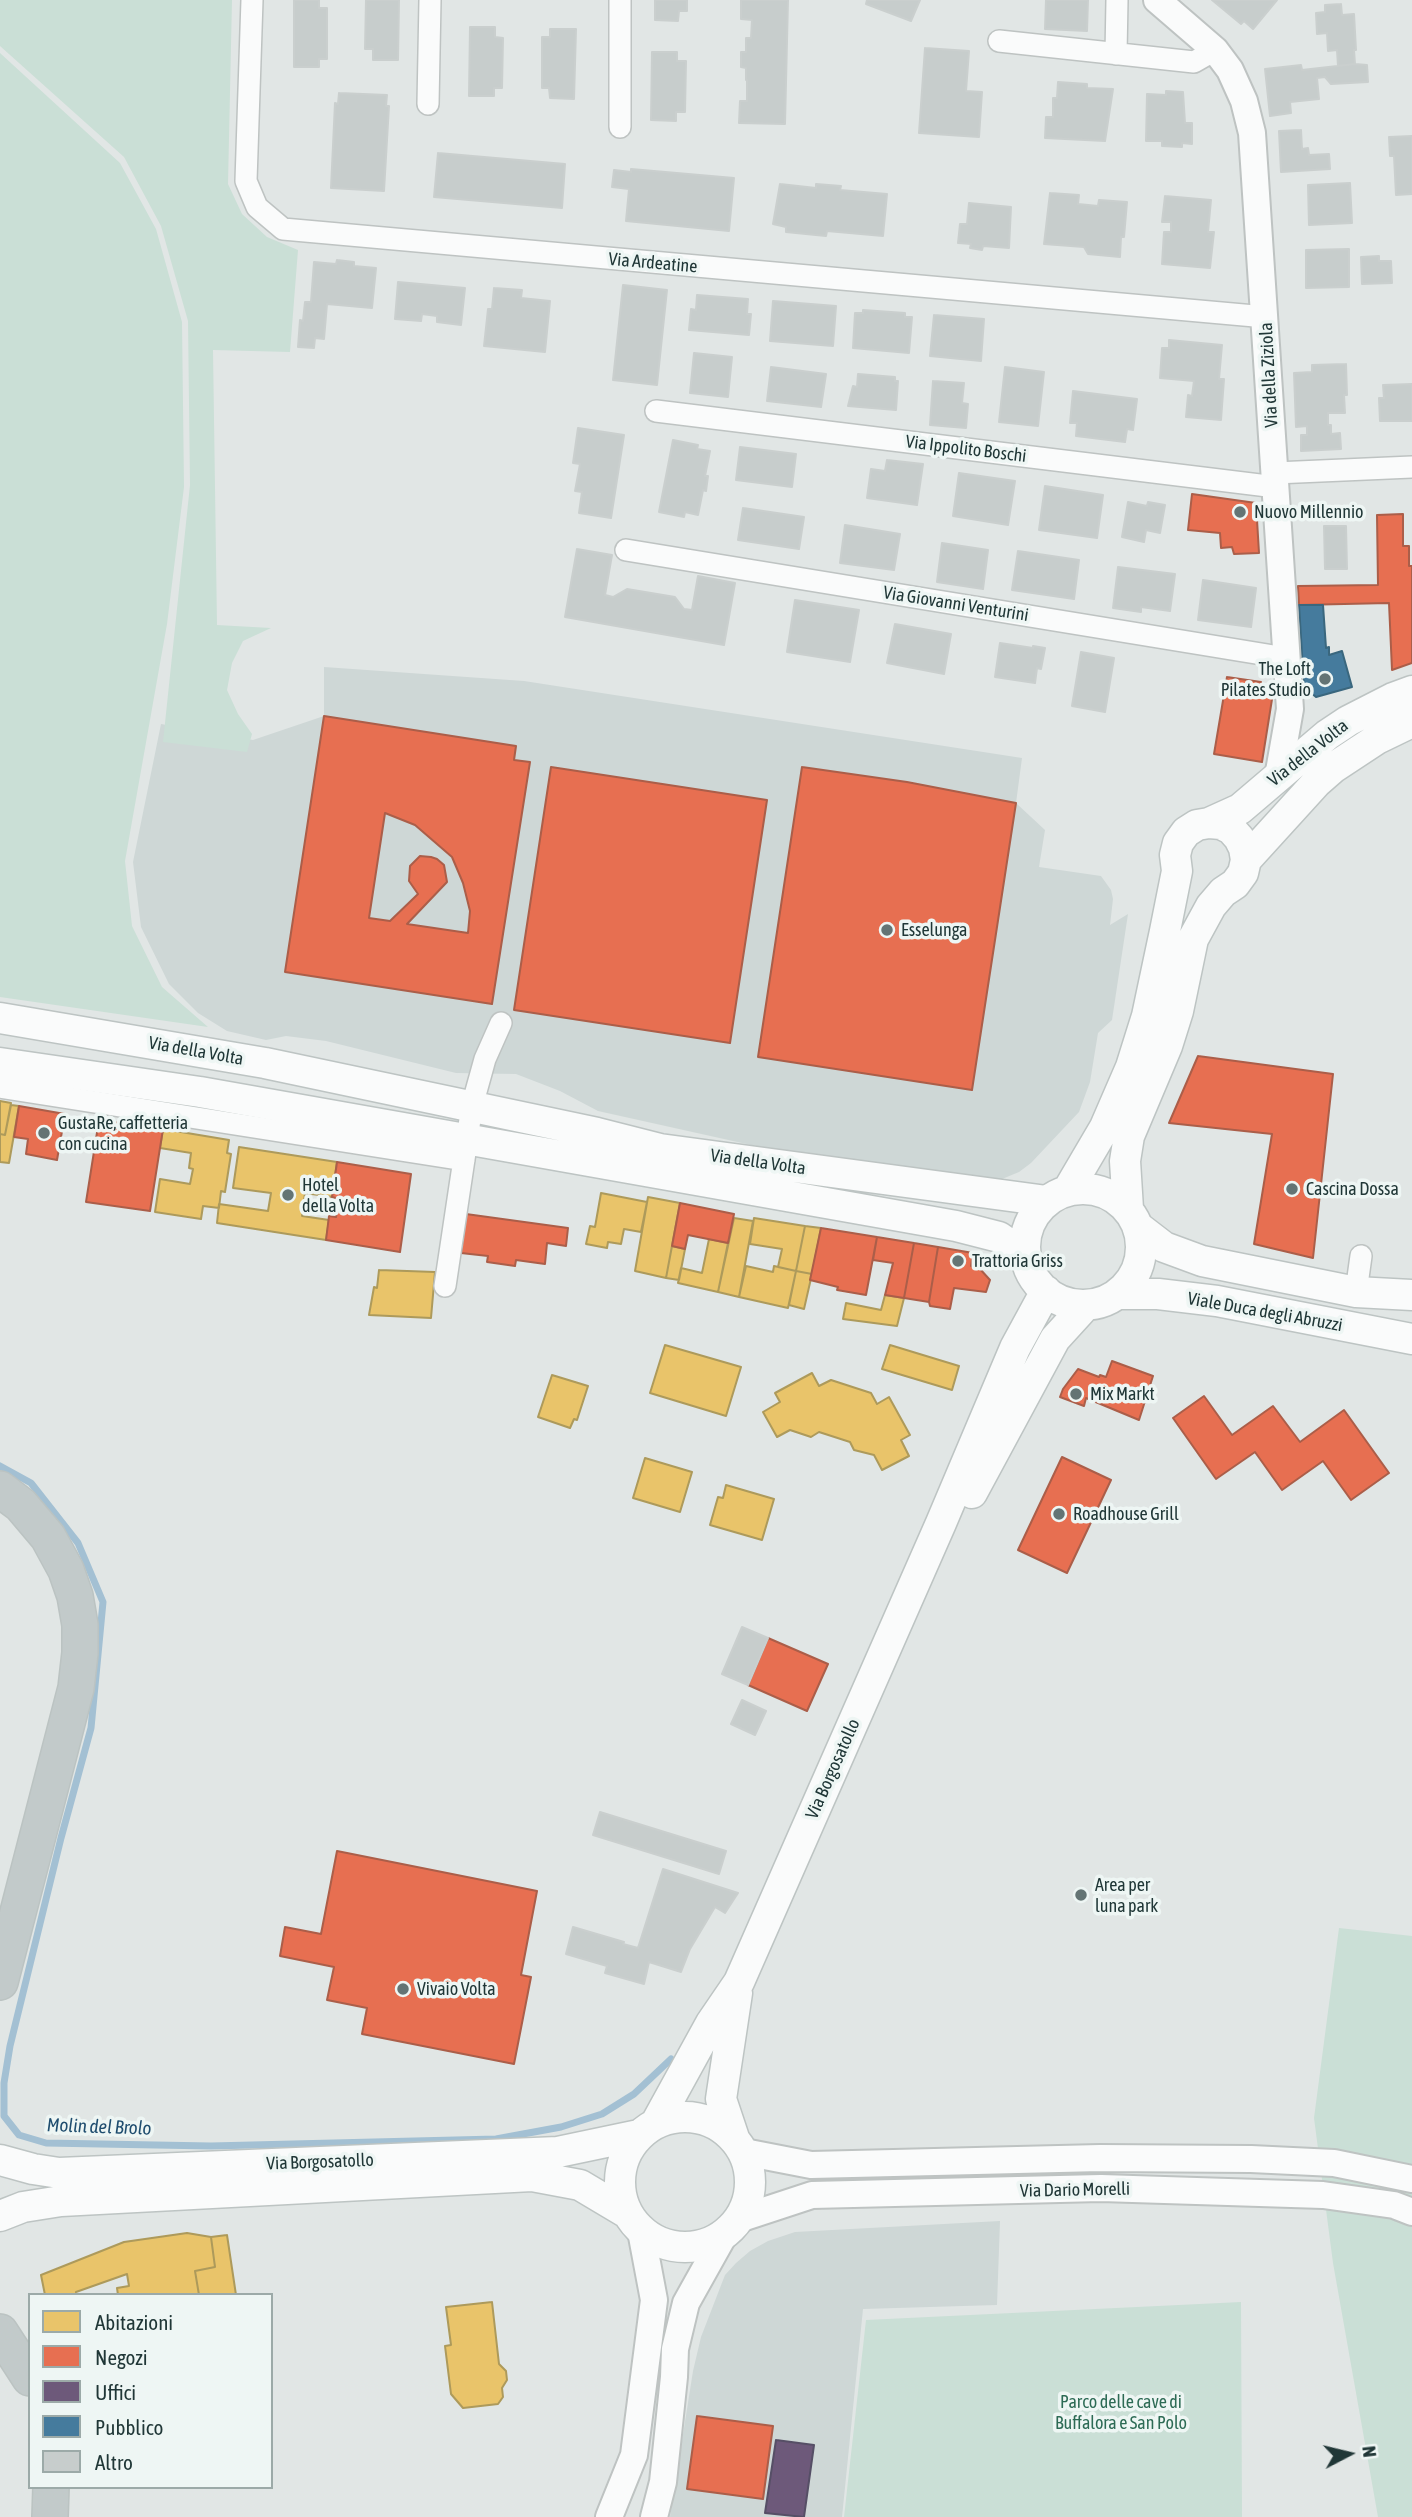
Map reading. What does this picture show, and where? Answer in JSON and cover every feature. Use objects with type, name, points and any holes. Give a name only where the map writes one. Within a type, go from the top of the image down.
[{"type":"highway","points":[[0,1489],[21,1505],[48,1537],[66,1570],[80,1625],[76,1688],[0,1982]]},
{"type":"highway","points":[[0,2332],[28,2375]]},
{"type":"highway","points":[[50,2517],[51,2489]]},
{"type":"main road","name":"Via della Volta","points":[[1045,1291],[1036,1281],[1026,1256],[1025,1240],[1029,1226],[1036,1212],[1057,1196],[1105,1127],[1131,1067],[1147,1016],[1177,871],[1175,855],[1178,843],[1186,832],[1197,825],[1209,823],[1240,809],[1348,721],[1412,691]]},
{"type":"main road","name":"Via della Volta","points":[[1118,1294],[1128,1284],[1141,1257],[1142,1242],[1133,1218],[1125,1161],[1129,1136],[1167,1046],[1178,1012],[1193,939],[1200,922],[1223,892],[1235,884],[1243,873],[1246,860],[1333,768],[1377,739],[1412,722]]},
{"type":"main road","points":[[1209,823],[1221,824],[1239,838],[1246,860]]},
{"type":"main road","points":[[1177,871],[1182,881],[1190,888],[1212,895],[1223,892]]},
{"type":"main road","name":"Via della Volta","points":[[0,1018],[265,1063],[660,1149],[1057,1196],[1081,1188],[1107,1193],[1133,1218]]},
{"type":"main road","name":"Via della Volta","points":[[0,1063],[200,1092],[465,1149],[956,1226],[999,1237],[1026,1256]]},
{"type":"main road","name":"Viale Duca degli Abruzzi","points":[[1133,1218],[1164,1247],[1202,1261],[1356,1292],[1412,1295]]},
{"type":"main road","points":[[1045,1291],[1058,1299],[1086,1305],[1097,1304],[1118,1294]]},
{"type":"main road","name":"Via Borgosatollo","points":[[0,2160],[33,2169],[73,2172],[558,2152],[648,2129],[711,2023],[739,1982],[1015,1348],[1045,1291]]},
{"type":"main road","name":"Viale Duca degli Abruzzi","points":[[1118,1294],[1158,1294],[1217,1301],[1412,1339]]},
{"type":"main road","name":"Via Borgosatollo","points":[[927,1555],[971,1496],[1055,1339],[1086,1305]]},
{"type":"main road","name":"Via Borgosatollo","points":[[739,1982],[721,2099],[739,2145]]},
{"type":"main road","points":[[676,2117],[697,2117],[717,2124],[739,2145],[750,2169],[750,2186],[747,2203],[732,2227],[704,2245],[681,2248],[659,2243],[634,2222],[620,2193],[620,2172],[626,2152],[648,2129],[676,2117]]},
{"type":"main road","name":"Via Borgosatollo","points":[[0,2216],[23,2207],[61,2201],[532,2176],[580,2185],[634,2222]]},
{"type":"street","name":"Via Ardeatine","points":[[252,0],[246,181],[257,207],[283,229],[1266,317]]},
{"type":"street","points":[[428,104],[430,0]]},
{"type":"street","points":[[620,0],[620,127]]},
{"type":"street","points":[[1116,54],[1117,0]]},
{"type":"street","name":"Via della Ziziola","points":[[1157,0],[1215,50],[1230,70],[1244,101],[1252,133],[1290,709]]},
{"type":"street","points":[[999,41],[1195,62],[1215,50]]},
{"type":"street","name":"Via Ippolito Boschi","points":[[656,411],[1275,480],[1412,467]]},
{"type":"street","name":"Via Giovanni Venturini","points":[[626,550],[1286,658]]},
{"type":"street","points":[[1282,821],[1280,806],[1283,798],[1311,771],[1312,763],[1306,735],[1290,709]]},
{"type":"street","points":[[1278,777],[1290,709]]},
{"type":"street","points":[[445,1286],[472,1106],[485,1059],[501,1023]]},
{"type":"street","name":"Via della Volta","points":[[0,1087],[465,1149]]},
{"type":"street","points":[[1356,1292],[1361,1256]]},
{"type":"street","name":"Via Dario Morelli","points":[[739,2145],[811,2165],[1086,2158],[1251,2159],[1334,2164],[1412,2179]]},
{"type":"street","name":"Via Dario Morelli","points":[[732,2227],[812,2194],[1101,2188],[1323,2194],[1394,2206],[1412,2212]]},
{"type":"street","points":[[609,2517],[634,2455],[654,2300],[634,2222]]},
{"type":"street","points":[[654,2517],[663,2482],[675,2349],[686,2303],[732,2227]]},
{"type":"shaded area","points":[[324,667],[524,681],[1022,758],[1016,803],[1045,830],[1039,867],[1101,876],[1111,890],[1113,899],[1110,925],[1128,914],[1112,1020],[1098,1033],[1090,1082],[1079,1112],[1031,1163],[1019,1172],[1002,1179],[981,1182],[751,1145],[598,1111],[560,1091],[516,1074],[456,1073],[326,1041],[286,1036],[266,1040],[227,1031],[198,1013],[169,984],[141,927],[133,862],[161,724],[253,740],[324,716]]},
{"type":"shaded area","points":[[1000,2221],[997,2305],[863,2309],[842,2517],[670,2517],[693,2371],[701,2337],[725,2275],[736,2263],[768,2241],[795,2232]]},
{"type":"green space","points":[[0,0],[232,0],[228,184],[242,214],[267,237],[298,250],[290,352],[213,350],[217,625],[271,628],[243,641],[232,663],[227,690],[238,714],[252,734],[247,752],[163,742],[190,485],[188,321],[161,226],[124,157],[0,46]]},
{"type":"green space","points":[[0,53],[120,163],[156,229],[182,322],[184,487],[167,624],[125,861],[132,926],[162,987],[208,1027],[0,997]]},
{"type":"green space","points":[[1339,1928],[1412,1936],[1412,2517],[1378,2517],[1333,2263],[1314,2118]]},
{"type":"green space","name":"Parco delle cave di Buffalora e San Polo","points":[[1241,2302],[1242,2517],[844,2517],[866,2320]]},
{"type":"building: Abitazioni","points":[[0,1101],[11,1103],[5,1135],[0,1134]]},
{"type":"building: Abitazioni","points":[[11,1105],[19,1106],[9,1163],[0,1162],[0,1134],[5,1135]]},
{"type":"building: Abitazioni","points":[[163,1129],[229,1140],[227,1153],[231,1154],[225,1192],[221,1191],[219,1208],[203,1206],[201,1219],[155,1212],[160,1179],[190,1184],[193,1169],[189,1168],[191,1153],[160,1148]]},
{"type":"building: Abitazioni","name":"Hotel della Volta","points":[[239,1147],[337,1162],[332,1197],[305,1193],[302,1216],[329,1220],[326,1240],[217,1223],[219,1204],[268,1211],[271,1193],[233,1188]]},
{"type":"building: Abitazioni","points":[[601,1193],[647,1202],[641,1232],[624,1229],[621,1244],[608,1242],[607,1248],[586,1244],[590,1226],[595,1227]]},
{"type":"building: Abitazioni","points":[[648,1197],[680,1203],[666,1278],[635,1271]]},
{"type":"building: Abitazioni","points":[[734,1218],[753,1221],[739,1297],[718,1292]]},
{"type":"building: Abitazioni","points":[[754,1218],[805,1226],[796,1271],[778,1267],[782,1249],[750,1244]]},
{"type":"building: Abitazioni","points":[[805,1226],[821,1228],[812,1274],[796,1271]]},
{"type":"building: Abitazioni","points":[[709,1239],[728,1243],[718,1292],[678,1283],[681,1268],[702,1273]]},
{"type":"building: Abitazioni","points":[[672,1246],[685,1249],[679,1280],[666,1278]]},
{"type":"building: Abitazioni","points":[[746,1266],[773,1272],[774,1266],[796,1271],[788,1308],[739,1297]]},
{"type":"building: Abitazioni","points":[[379,1270],[435,1272],[431,1318],[369,1315]]},
{"type":"building: Abitazioni","points":[[796,1271],[812,1274],[804,1309],[789,1305]]},
{"type":"building: Abitazioni","points":[[885,1295],[904,1298],[897,1326],[843,1319],[846,1303],[881,1310]]},
{"type":"building: Abitazioni","points":[[665,1345],[741,1367],[726,1416],[650,1393]]},
{"type":"building: Abitazioni","points":[[890,1345],[959,1366],[952,1390],[882,1369]]},
{"type":"building: Abitazioni","points":[[812,1373],[819,1386],[831,1380],[871,1393],[877,1404],[889,1397],[910,1435],[901,1440],[909,1456],[882,1470],[874,1455],[854,1450],[850,1442],[819,1432],[811,1437],[790,1430],[777,1437],[763,1412],[780,1402],[775,1393]]},
{"type":"building: Abitazioni","points":[[552,1375],[588,1386],[577,1420],[574,1419],[570,1428],[538,1417]]},
{"type":"building: Abitazioni","points":[[645,1458],[692,1472],[680,1512],[633,1498]]},
{"type":"building: Abitazioni","points":[[726,1485],[774,1499],[762,1540],[710,1525],[718,1497],[723,1498]]},
{"type":"building: Abitazioni","points":[[187,2233],[211,2237],[215,2267],[195,2271],[199,2293],[118,2293],[117,2288],[129,2286],[127,2274],[76,2293],[45,2293],[41,2275],[124,2242]]},
{"type":"building: Abitazioni","points":[[227,2235],[236,2293],[199,2293],[195,2271],[215,2267],[211,2237]]},
{"type":"building: Abitazioni","points":[[492,2302],[499,2364],[506,2371],[503,2397],[498,2404],[463,2408],[451,2394],[445,2346],[451,2345],[446,2307]]},
{"type":"building: Negozi","points":[[1192,494],[1256,503],[1259,553],[1234,554],[1232,547],[1221,548],[1220,533],[1188,530]]},
{"type":"building: Negozi","points":[[1403,514],[1403,546],[1409,546],[1409,566],[1412,566],[1412,663],[1392,670],[1389,603],[1299,605],[1298,586],[1378,585],[1377,515]]},
{"type":"building: Negozi","points":[[1227,677],[1261,682],[1259,691],[1273,693],[1262,762],[1214,754]]},
{"type":"building: Negozi","points":[[324,716],[516,746],[514,760],[530,762],[492,1004],[285,972]],"holes":[[[385,813],[415,825],[452,857],[463,883],[470,911],[468,933],[407,924],[447,882],[444,865],[431,857],[420,856],[410,866],[409,881],[418,894],[390,921],[369,918]]]},
{"type":"building: Negozi","points":[[551,767],[767,800],[730,1043],[514,1010]]},
{"type":"building: Negozi","name":"Esselunga","points":[[802,767],[907,782],[1016,803],[972,1090],[758,1057]]},
{"type":"building: Negozi","name":"Cascina Dossa","points":[[1198,1056],[1333,1074],[1313,1258],[1254,1244],[1272,1134],[1169,1123]]},
{"type":"building: Negozi","points":[[19,1106],[65,1114],[57,1160],[26,1154],[28,1139],[14,1137]]},
{"type":"building: Negozi","points":[[99,1120],[163,1129],[150,1211],[86,1202]]},
{"type":"building: Negozi","points":[[337,1162],[411,1174],[400,1252],[326,1240],[329,1216],[336,1217],[339,1199],[332,1197]]},
{"type":"building: Negozi","points":[[680,1203],[734,1214],[728,1243],[688,1235],[685,1249],[672,1246]]},
{"type":"building: Negozi","points":[[466,1214],[568,1228],[566,1246],[547,1243],[545,1264],[516,1260],[515,1266],[487,1262],[488,1256],[461,1253]]},
{"type":"building: Negozi","points":[[821,1228],[877,1237],[866,1295],[837,1290],[838,1287],[810,1280]]},
{"type":"building: Negozi","points":[[877,1237],[914,1243],[904,1298],[885,1295],[893,1263],[873,1260]]},
{"type":"building: Negozi","points":[[914,1243],[938,1247],[929,1302],[904,1298]]},
{"type":"building: Negozi","points":[[938,1247],[973,1253],[971,1266],[980,1269],[990,1280],[986,1292],[954,1288],[950,1309],[930,1306]]},
{"type":"building: Negozi","points":[[1112,1361],[1153,1376],[1139,1420],[1086,1398],[1084,1406],[1060,1397],[1078,1369],[1106,1377]]},
{"type":"building: Negozi","points":[[1204,1396],[1232,1435],[1273,1406],[1300,1442],[1344,1410],[1389,1473],[1351,1500],[1323,1461],[1282,1490],[1255,1452],[1216,1479],[1173,1418]]},
{"type":"building: Negozi","points":[[1062,1457],[1111,1480],[1067,1573],[1018,1550]]},
{"type":"building: Negozi","points":[[768,1638],[828,1664],[807,1711],[748,1685]]},
{"type":"building: Negozi","points":[[337,1851],[537,1891],[521,1975],[531,1977],[514,2064],[362,2034],[367,2008],[327,2000],[334,1967],[280,1956],[285,1927],[321,1934]]},
{"type":"building: Negozi","points":[[697,2416],[773,2426],[763,2499],[687,2489]]},
{"type":"building: Uffici","points":[[776,2440],[814,2445],[804,2517],[765,2513]]},
{"type":"building: Pubblico","points":[[1299,605],[1323,605],[1326,648],[1329,647],[1329,655],[1342,651],[1352,687],[1316,697],[1304,687]]},
{"type":"building: Altro","points":[[294,0],[319,0],[319,8],[327,8],[327,59],[319,59],[319,67],[294,67]]},
{"type":"building: Altro","points":[[366,0],[399,0],[398,60],[373,60],[373,49],[365,49]]},
{"type":"building: Altro","points":[[655,0],[687,0],[687,11],[679,11],[678,21],[655,20]]},
{"type":"building: Altro","points":[[741,0],[788,0],[785,124],[739,123],[740,101],[747,101],[746,68],[741,67],[741,52],[746,52],[746,38],[751,38],[752,20],[741,19]]},
{"type":"building: Altro","points":[[867,0],[920,0],[911,21],[866,4]]},
{"type":"building: Altro","points":[[1046,0],[1088,0],[1087,31],[1045,29]]},
{"type":"building: Altro","points":[[1212,0],[1277,0],[1253,29],[1244,21],[1241,24]]},
{"type":"building: Altro","points":[[1341,4],[1342,15],[1354,14],[1356,50],[1355,64],[1338,66],[1337,50],[1328,51],[1327,33],[1317,34],[1316,13],[1325,12],[1325,5]]},
{"type":"building: Altro","points":[[470,27],[495,27],[495,37],[503,38],[502,88],[494,88],[494,96],[469,96]]},
{"type":"building: Altro","points":[[550,29],[576,29],[574,99],[550,98],[549,88],[542,88],[542,37],[550,37]]},
{"type":"building: Altro","points":[[925,48],[969,51],[966,91],[982,92],[979,137],[919,133]]},
{"type":"building: Altro","points":[[652,52],[677,52],[677,61],[686,61],[685,112],[676,112],[676,121],[651,120]]},
{"type":"building: Altro","points":[[1301,65],[1302,70],[1367,65],[1368,82],[1331,84],[1325,77],[1317,78],[1319,99],[1290,102],[1291,113],[1270,116],[1265,69]]},
{"type":"building: Altro","points":[[1058,82],[1087,84],[1087,88],[1113,89],[1105,141],[1045,138],[1046,117],[1053,117],[1053,98],[1057,98]]},
{"type":"building: Altro","points":[[1166,91],[1183,92],[1185,123],[1192,123],[1192,144],[1182,143],[1182,147],[1162,146],[1162,141],[1146,141],[1147,94],[1166,95]]},
{"type":"building: Altro","points":[[339,93],[387,95],[386,106],[389,106],[384,191],[331,188],[335,103],[338,104]]},
{"type":"building: Altro","points":[[1301,130],[1302,149],[1308,148],[1309,155],[1329,154],[1330,169],[1281,172],[1279,131]]},
{"type":"building: Altro","points":[[1412,136],[1412,194],[1396,195],[1394,156],[1390,156],[1389,137]]},
{"type":"building: Altro","points":[[438,153],[565,164],[562,208],[434,197]]},
{"type":"building: Altro","points":[[631,169],[734,178],[729,231],[626,221],[629,189],[612,187],[614,170],[631,172]]},
{"type":"building: Altro","points":[[1350,183],[1352,223],[1309,225],[1308,185]]},
{"type":"building: Altro","points":[[780,184],[816,188],[816,184],[841,186],[840,190],[887,194],[883,236],[827,231],[826,236],[786,232],[786,227],[773,224]]},
{"type":"building: Altro","points":[[1050,193],[1079,195],[1078,204],[1098,206],[1099,200],[1127,202],[1120,257],[1088,254],[1084,247],[1044,244]]},
{"type":"building: Altro","points":[[1165,196],[1211,200],[1208,232],[1214,232],[1210,268],[1162,264],[1164,232],[1171,232],[1171,222],[1162,222]]},
{"type":"building: Altro","points":[[969,203],[1011,207],[1009,248],[983,246],[982,250],[970,248],[971,244],[958,243],[960,224],[967,224]]},
{"type":"building: Altro","points":[[1349,249],[1349,287],[1306,288],[1306,250]]},
{"type":"building: Altro","points":[[1379,256],[1379,261],[1391,261],[1392,283],[1362,284],[1361,257]]},
{"type":"building: Altro","points":[[337,260],[354,262],[354,266],[376,268],[372,308],[327,304],[324,339],[315,338],[314,348],[298,347],[300,320],[303,321],[305,302],[311,302],[314,262],[336,264]]},
{"type":"building: Altro","points":[[398,282],[465,288],[461,325],[437,322],[437,316],[422,314],[421,321],[395,319]]},
{"type":"building: Altro","points":[[623,285],[667,290],[657,385],[613,380]]},
{"type":"building: Altro","points":[[494,288],[522,290],[521,298],[550,301],[545,352],[484,346],[488,309],[492,309]]},
{"type":"building: Altro","points":[[697,295],[748,299],[747,314],[751,314],[749,335],[689,330],[691,309],[696,310]]},
{"type":"building: Altro","points":[[773,301],[836,306],[833,346],[770,341]]},
{"type":"building: Altro","points":[[863,310],[905,313],[905,317],[912,317],[909,353],[853,348],[855,313],[863,313]]},
{"type":"building: Altro","points":[[934,315],[984,319],[981,361],[930,356]]},
{"type":"building: Altro","points":[[1169,340],[1222,345],[1219,379],[1224,379],[1221,420],[1186,417],[1188,395],[1192,396],[1194,381],[1160,378],[1162,348],[1169,348]]},
{"type":"building: Altro","points":[[694,353],[732,357],[728,397],[690,393]]},
{"type":"building: Altro","points":[[1346,364],[1345,413],[1328,413],[1331,434],[1340,433],[1341,449],[1301,451],[1301,435],[1307,435],[1307,426],[1296,427],[1294,373],[1312,372],[1312,365]]},
{"type":"building: Altro","points":[[771,367],[826,374],[821,407],[767,401]]},
{"type":"building: Altro","points":[[1005,367],[1044,372],[1038,426],[999,422]]},
{"type":"building: Altro","points":[[858,374],[895,377],[895,381],[898,381],[896,410],[848,406],[853,386],[857,387]]},
{"type":"building: Altro","points":[[933,381],[964,383],[962,403],[968,404],[966,428],[930,425]]},
{"type":"building: Altro","points":[[1412,384],[1412,421],[1380,421],[1379,398],[1384,398],[1383,385]]},
{"type":"building: Altro","points":[[1073,391],[1137,399],[1133,430],[1127,429],[1125,442],[1076,436],[1077,423],[1070,423]]},
{"type":"building: Altro","points":[[578,428],[624,435],[611,518],[579,513],[582,492],[575,491],[580,464],[573,463]]},
{"type":"building: Altro","points":[[673,440],[698,445],[697,449],[710,451],[705,476],[708,476],[706,491],[703,490],[698,515],[685,512],[684,517],[659,512]]},
{"type":"building: Altro","points":[[740,447],[796,454],[792,487],[736,480]]},
{"type":"building: Altro","points":[[887,460],[923,464],[917,505],[867,498],[871,469],[885,471]]},
{"type":"building: Altro","points":[[959,473],[1015,481],[1008,525],[953,516]]},
{"type":"building: Altro","points":[[1045,486],[1103,495],[1097,538],[1039,530]]},
{"type":"building: Altro","points":[[1128,502],[1147,506],[1148,502],[1165,505],[1160,533],[1146,530],[1144,542],[1122,537]]},
{"type":"building: Altro","points":[[743,508],[804,517],[799,549],[738,540]]},
{"type":"building: Altro","points":[[845,525],[900,534],[894,570],[840,563]]},
{"type":"building: Altro","points":[[1324,526],[1346,526],[1347,569],[1325,569]]},
{"type":"building: Altro","points":[[942,543],[988,550],[983,589],[937,582]]},
{"type":"building: Altro","points":[[577,549],[612,555],[605,595],[613,597],[627,589],[675,597],[684,609],[692,610],[698,576],[735,583],[724,645],[565,617]]},
{"type":"building: Altro","points":[[1018,551],[1079,560],[1074,599],[1012,590]]},
{"type":"building: Altro","points":[[1118,567],[1175,574],[1170,611],[1141,607],[1141,612],[1113,608]]},
{"type":"building: Altro","points":[[1203,580],[1256,588],[1251,627],[1198,620]]},
{"type":"building: Altro","points":[[795,600],[859,610],[850,662],[787,652]]},
{"type":"building: Altro","points":[[895,624],[951,634],[944,674],[887,663]]},
{"type":"building: Altro","points":[[1000,643],[1045,648],[1041,669],[1037,668],[1035,683],[995,677]]},
{"type":"building: Altro","points":[[1081,652],[1114,658],[1105,712],[1072,706]]},
{"type":"building: Altro","points":[[742,1627],[768,1638],[748,1685],[722,1674]]},
{"type":"building: Altro","points":[[742,1700],[766,1711],[755,1735],[731,1724]]},
{"type":"building: Altro","points":[[600,1812],[726,1851],[719,1874],[593,1835]]},
{"type":"building: Altro","points":[[663,1869],[738,1893],[725,1913],[715,1907],[690,1949],[681,1972],[649,1962],[644,1984],[605,1973],[607,1966],[566,1954],[573,1927],[638,1948]]},
{"type":"waterway","name":"Molin del Brolo","points":[[0,1466],[31,1483],[78,1543],[103,1602],[91,1728],[10,2046],[4,2083],[4,2116],[19,2135],[46,2143],[211,2146],[496,2139],[561,2127],[602,2114],[634,2094],[671,2059]]},
{"type":"place","name":"Nuovo Millennio","points":[[1240,512]]},
{"type":"place","name":"The Loft Pilates Studio","points":[[1325,679]]},
{"type":"place","name":"Esselunga","points":[[887,930]]},
{"type":"place","name":"GustaRe, caffetteria con cucina","points":[[44,1133]]},
{"type":"place","name":"Cascina Dossa","points":[[1292,1189]]},
{"type":"place","name":"Hotel della Volta","points":[[288,1195]]},
{"type":"place","name":"Trattoria Griss","points":[[958,1261]]},
{"type":"place","name":"Mix Markt","points":[[1076,1394]]},
{"type":"place","name":"Roadhouse Grill","points":[[1059,1514]]},
{"type":"place","name":"Area per luna park","points":[[1081,1895]]},
{"type":"place","name":"Vivaio Volta","points":[[403,1989]]}]
